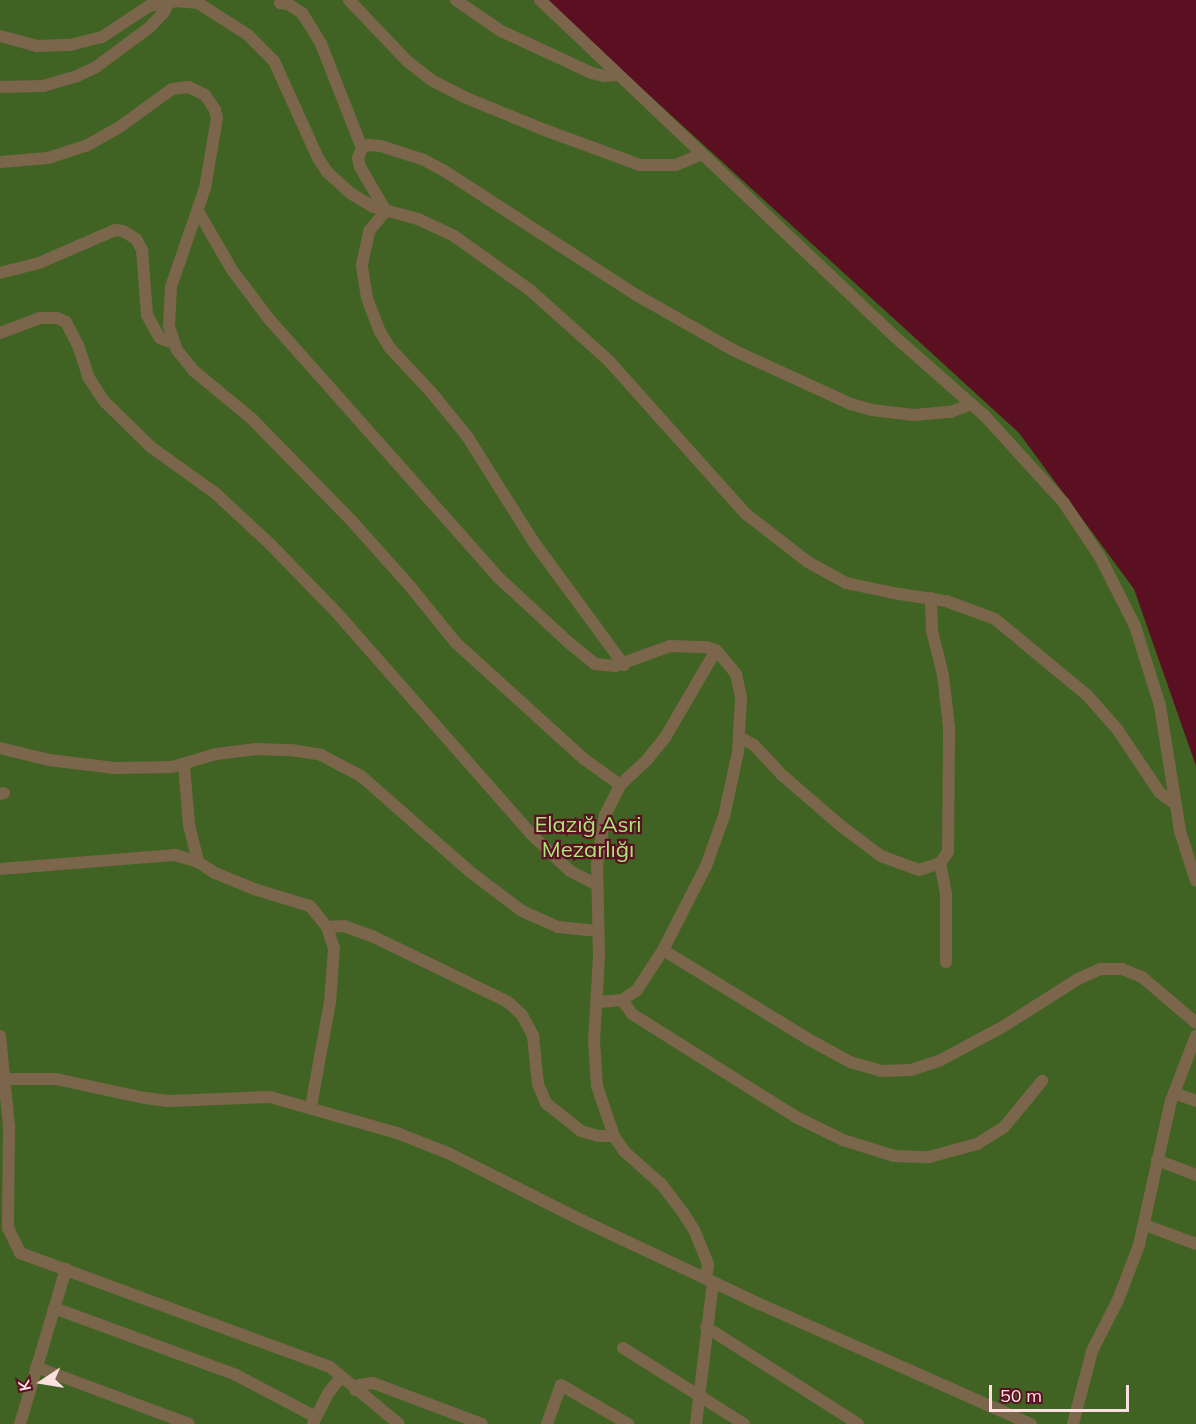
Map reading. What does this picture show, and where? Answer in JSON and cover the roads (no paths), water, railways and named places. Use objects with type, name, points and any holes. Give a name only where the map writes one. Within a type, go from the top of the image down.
[{"type":"lane","points":[[349,0],[407,61],[433,81],[464,97],[640,165],[676,165],[700,155]]},
{"type":"lane","points":[[456,0],[501,31],[592,73],[604,76],[616,75]]},
{"type":"lane","points":[[540,0],[700,155],[1015,446],[1064,503],[1100,557],[1136,626],[1160,706],[1168,741],[1175,804],[1187,856],[1196,881]]},
{"type":"lane","points":[[0,87],[43,86],[77,76],[96,67],[150,27],[164,12],[169,2]]},
{"type":"lane","points":[[0,36],[37,46],[70,45],[102,37],[149,6],[169,2],[198,3],[258,42],[280,72],[318,158],[327,172],[350,193],[386,211],[418,219],[454,236],[555,311],[609,361],[746,514],[786,547],[846,583],[961,604],[995,619],[1072,680],[1107,716],[1160,793],[1175,804]]},
{"type":"lane","points":[[279,3],[288,4],[302,13],[321,44],[362,148]]},
{"type":"lane","points":[[0,162],[48,158],[86,146],[121,126],[165,93],[180,87],[189,87],[205,94],[211,101],[217,118],[198,211],[171,287],[168,314],[177,350],[195,371],[251,418],[351,520],[409,585],[456,643],[584,759],[620,785]]},
{"type":"lane","points":[[386,211],[357,158],[362,148],[368,145],[381,146],[423,160],[443,170],[638,296],[735,351],[851,404],[872,410],[914,415],[951,412],[971,404]]},
{"type":"lane","points":[[198,211],[249,295],[500,579],[595,664],[624,665],[670,646],[696,645],[716,650],[731,665],[739,681],[741,698],[738,752],[724,816],[706,866],[663,950],[637,990],[622,1000],[597,1002]]},
{"type":"lane","points":[[386,211],[369,231],[362,265],[367,298],[380,332],[390,348],[431,392],[467,436],[533,541],[624,665]]},
{"type":"lane","points":[[0,273],[39,263],[115,230],[123,231],[136,238],[142,250],[147,315],[160,338],[174,343]]},
{"type":"lane","points":[[0,333],[40,318],[57,318],[66,322],[79,348],[89,378],[104,401],[151,447],[215,493],[270,544],[337,613],[531,834],[570,871],[598,885]]},
{"type":"lane","points":[[739,737],[754,745],[782,775],[841,826],[881,856],[919,870],[940,863],[948,852],[949,727],[943,675],[932,632],[931,598]]},
{"type":"lane","points":[[696,1424],[710,1281],[708,1264],[694,1230],[684,1214],[661,1184],[625,1152],[614,1136],[597,1086],[594,1041],[597,1002],[597,865],[602,825],[620,785],[657,749],[716,650]]},
{"type":"lane","points":[[0,748],[82,765],[160,768],[184,765],[216,754],[255,749],[306,752],[335,760],[361,776],[469,871],[522,910],[558,927],[598,931]]},
{"type":"lane","points":[[184,765],[189,825],[198,862]]},
{"type":"lane","points":[[0,869],[175,855],[198,862],[234,881],[310,906],[327,927],[334,948],[330,1002],[311,1107]]},
{"type":"lane","points":[[940,863],[946,893],[945,962]]},
{"type":"lane","points":[[327,927],[344,926],[372,936],[508,1002],[522,1015],[533,1036],[538,1084],[546,1103],[581,1131],[598,1136],[614,1136]]},
{"type":"lane","points":[[663,950],[808,1039],[850,1062],[881,1071],[911,1070],[939,1061],[1004,1026],[1078,979],[1100,969],[1122,969],[1142,977],[1196,1023]]},
{"type":"lane","points":[[622,1000],[632,1014],[796,1117],[843,1140],[894,1156],[929,1157],[977,1144],[1004,1127],[1042,1081]]},
{"type":"lane","points":[[0,1036],[9,1126],[7,1218],[11,1238],[21,1253],[330,1368],[399,1424]]},
{"type":"lane","points":[[1073,1424],[1092,1351],[1130,1273],[1146,1225],[1157,1160],[1174,1093],[1196,1036]]},
{"type":"lane","points":[[3,1079],[56,1079],[169,1101],[247,1096],[270,1097],[405,1136],[448,1153],[520,1191],[710,1281],[1031,1424]]},
{"type":"lane","points":[[1174,1093],[1196,1101]]},
{"type":"lane","points":[[1157,1160],[1196,1175]]},
{"type":"lane","points":[[1146,1225],[1196,1244]]},
{"type":"lane","points":[[0,1247],[11,1238]]},
{"type":"lane","points":[[20,1424],[66,1269]]},
{"type":"lane","points":[[54,1308],[236,1375],[314,1420],[341,1377]]},
{"type":"lane","points":[[706,1326],[858,1424]]},
{"type":"lane","points":[[623,1348],[744,1424]]},
{"type":"lane","points":[[36,1367],[189,1424]]},
{"type":"lane","points":[[355,1390],[360,1385],[373,1383],[482,1424]]},
{"type":"lane","points":[[547,1424],[561,1385],[628,1424]]},
{"type":"park label","name":"Elazığ Asri Mezarlığı","points":[[588,836]]}]
